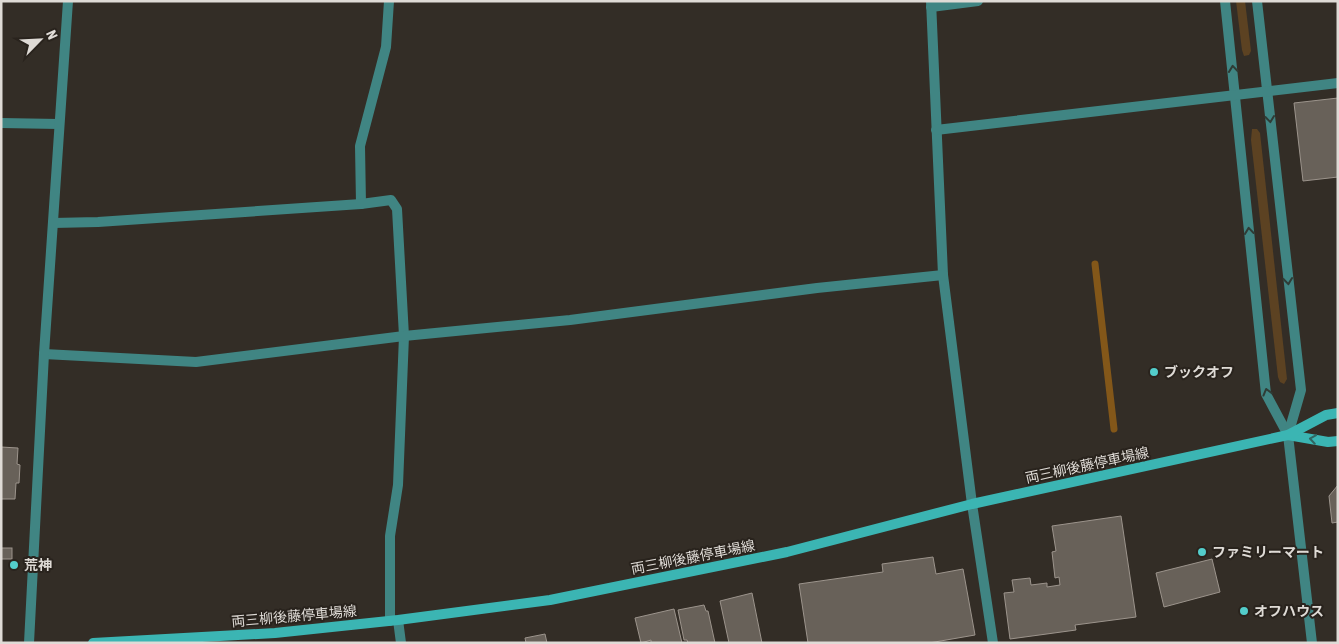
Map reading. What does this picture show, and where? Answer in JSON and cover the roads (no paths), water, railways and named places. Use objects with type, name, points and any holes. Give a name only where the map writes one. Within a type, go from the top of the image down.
[{"type":"main road","name":"両三柳後藤停車場線","points":[[94,643],[238,639],[394,621],[559,598],[788,552],[972,504],[1288,435],[1326,415],[1338,413]]},
{"type":"main road","name":"両三柳後藤停車場線","points":[[1288,435],[1328,442],[1338,441]]},
{"type":"street","points":[[29,643],[44,354],[68,1]]},
{"type":"street","points":[[361,204],[360,146],[386,47],[389,1]]},
{"type":"street","points":[[978,1],[931,4],[944,275],[972,504],[993,643]]},
{"type":"street","points":[[1225,1],[1266,394],[1288,435],[1312,643]]},
{"type":"street","points":[[1257,1],[1301,390],[1288,435]]},
{"type":"street","points":[[936,130],[1338,83]]},
{"type":"street","points":[[1,123],[59,124]]},
{"type":"street","points":[[53,223],[98,222],[361,204],[392,200],[397,209],[404,336],[398,485],[390,536],[394,621],[401,643]]},
{"type":"street","points":[[44,354],[196,362],[404,336],[570,320],[817,288],[944,275]]},
{"type":"waterway","points":[[1095,264],[1114,429]]},
{"type":"place","name":"ブックオフ","points":[[1154,372]]},
{"type":"place","name":"ファミリーマート","points":[[1202,552]]},
{"type":"place","name":"荒神","points":[[14,565]]},
{"type":"place","name":"オフハウス","points":[[1244,611]]}]
